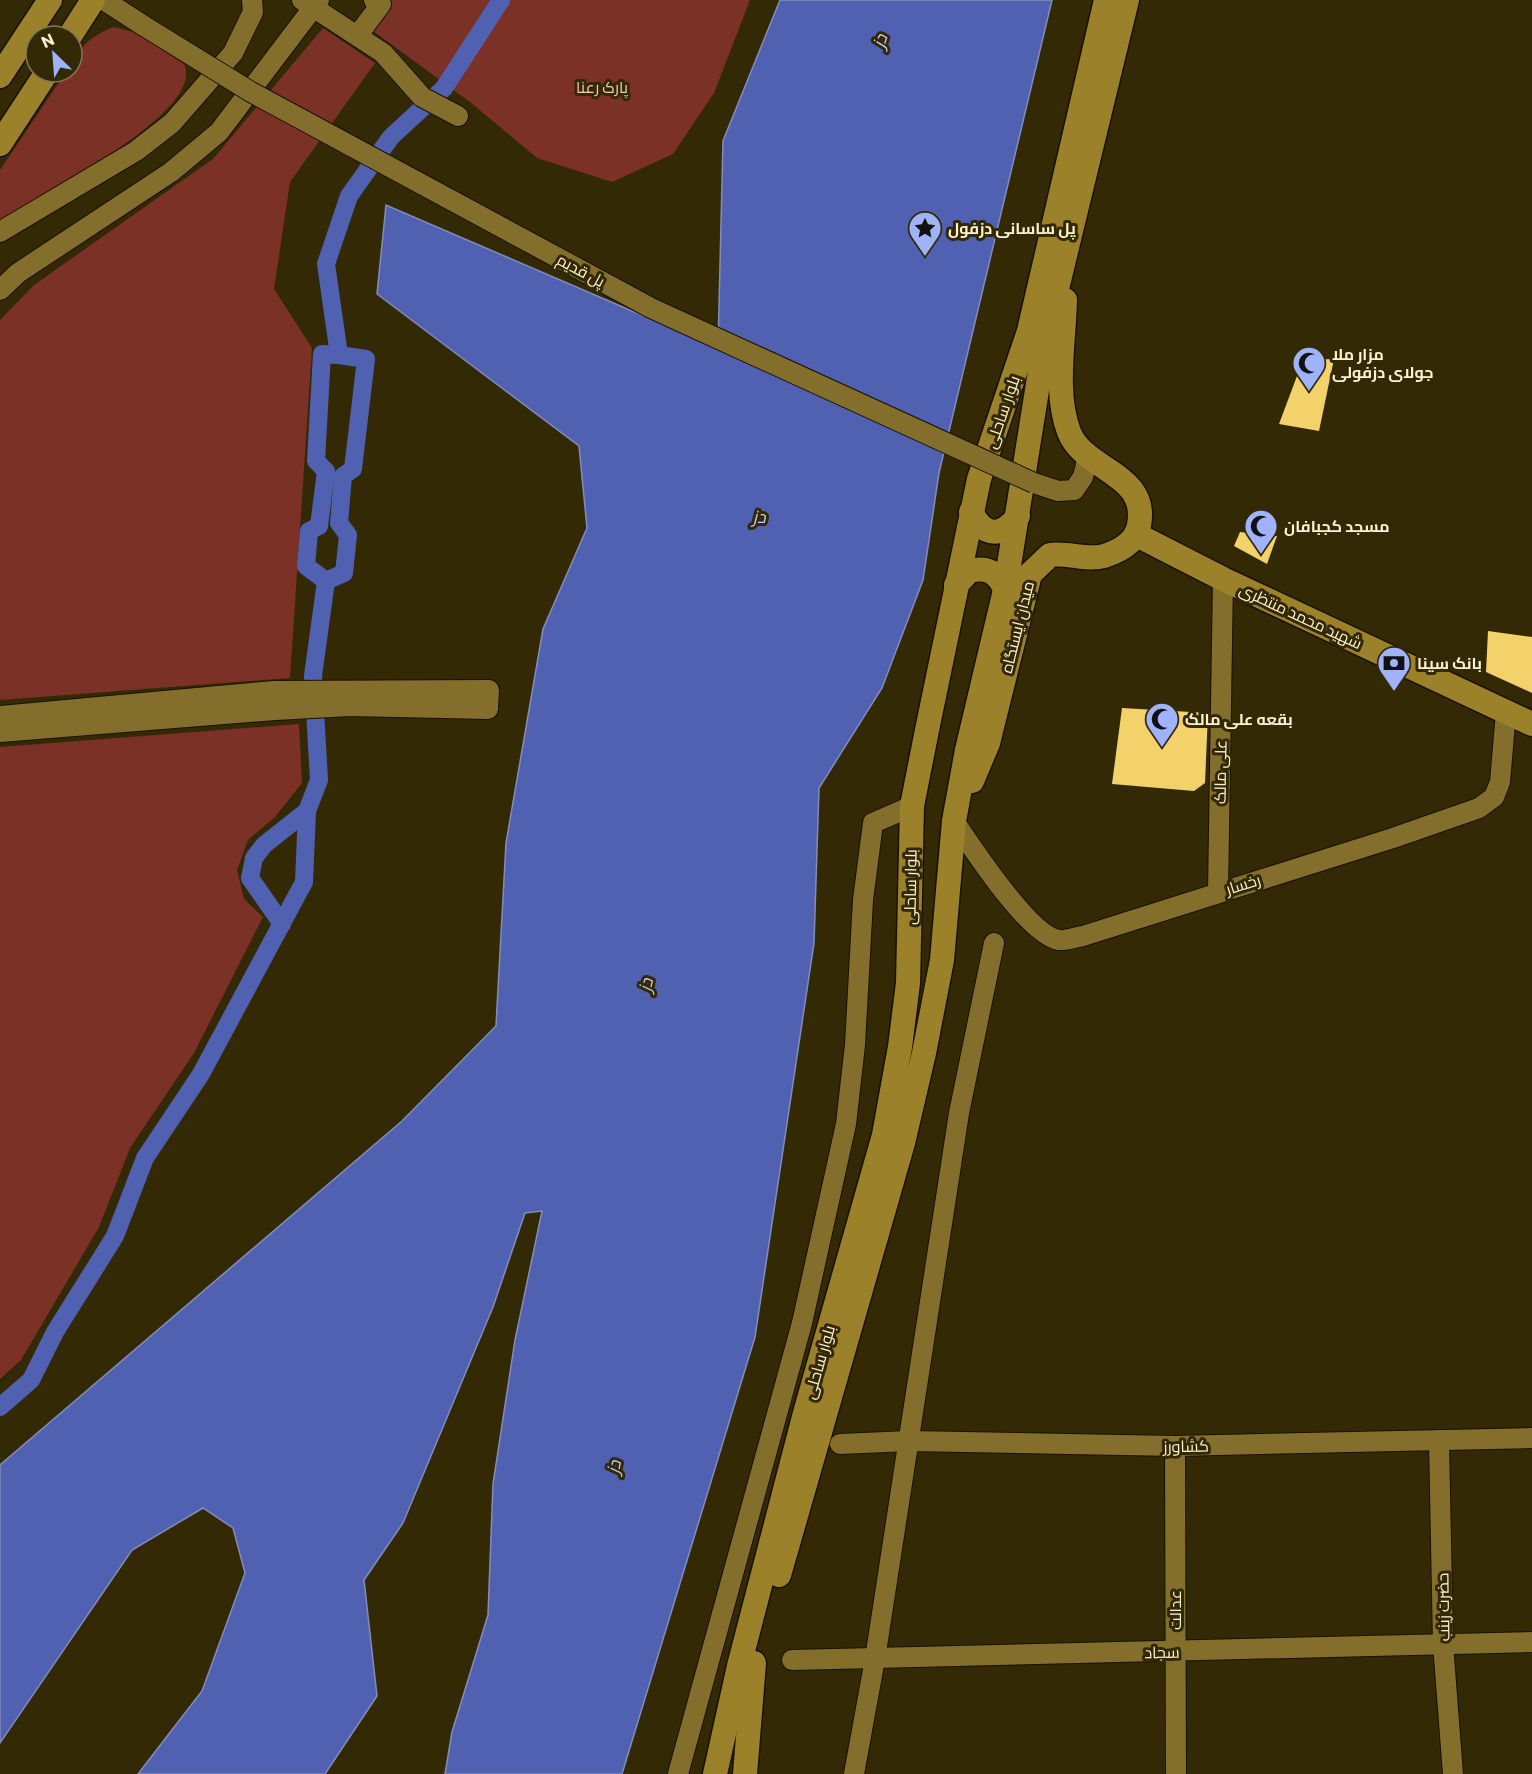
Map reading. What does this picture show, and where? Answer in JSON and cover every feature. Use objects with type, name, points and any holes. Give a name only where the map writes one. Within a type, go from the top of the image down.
[{"type":"main road","points":[[0,76],[50,0]]},
{"type":"main road","points":[[78,24],[93,0]]},
{"type":"main road","name":"بلوار ساحلی","points":[[715,1774],[739,1666],[805,1413],[884,1135],[900,1047],[908,958],[912,806],[971,512],[979,479],[1029,331],[1106,0]]},
{"type":"main road","name":"بلوار ساحلی","points":[[745,1774],[752,1671],[903,1143],[942,960],[954,821],[967,750],[1005,590],[1047,334],[1127,0]]},
{"type":"main road","points":[[0,144],[39,84]]},
{"type":"main road","points":[[1067,251],[1062,409],[1070,434],[1088,456],[1125,481],[1138,500],[1141,517],[1137,535]]},
{"type":"main road","points":[[971,512],[978,526],[993,532],[1008,529],[1017,516]]},
{"type":"main road","name":"شهید محمد منتظری","points":[[1137,535],[1223,579],[1532,724]]},
{"type":"main road","name":"میدان ایستگاه","points":[[954,821],[988,743],[1030,574],[1050,555],[1102,557],[1122,549],[1137,535]]},
{"type":"main road","points":[[956,585],[969,571],[988,570],[996,574],[1005,590]]},
{"type":"main road","points":[[908,958],[918,967],[925,969],[938,965],[942,960]]},
{"type":"street","name":"پل قدیم","points":[[104,0],[251,92],[651,308],[1034,483],[1058,491],[1074,490],[1083,477],[1088,456]]},
{"type":"street","points":[[0,232],[136,151],[172,123],[233,53],[253,12],[252,0]]},
{"type":"street","points":[[358,35],[380,1]]},
{"type":"street","points":[[0,290],[18,273],[171,172],[219,132],[311,3],[383,53],[422,97],[458,116]]},
{"type":"street","name":"علی مالک","points":[[1218,892],[1223,579]]},
{"type":"street","points":[[0,716],[274,691],[412,699],[350,706],[0,732]]},
{"type":"street","name":"رخسار","points":[[954,821],[1017,907],[1041,932],[1059,940],[1083,936],[1393,838],[1479,808],[1494,797],[1500,782],[1506,712]]},
{"type":"street","points":[[678,1774],[802,1323],[846,1125],[855,1045],[863,900],[873,823],[912,806]]},
{"type":"street","points":[[854,1774],[875,1659],[959,1113],[994,943]]},
{"type":"street","name":"کشاورز","points":[[840,1444],[909,1441],[1175,1446],[1532,1438]]},
{"type":"street","name":"حضرت زینب","points":[[1439,1440],[1443,1644],[1453,1774]]},
{"type":"street","name":"عدالت","points":[[1175,1446],[1176,1774]]},
{"type":"street","name":"سجاد","points":[[792,1660],[1532,1642]]},
{"type":"green space","name":"پارک رعنا","points":[[383,0],[750,0],[714,93],[673,154],[612,182],[537,158],[470,102],[365,25]]},
{"type":"green space","points":[[114,27],[137,33],[184,64],[184,84],[170,105],[146,128],[80,173],[0,220],[0,170],[58,84],[84,84],[84,46],[99,33]]},
{"type":"green space","points":[[323,28],[375,63],[290,182],[274,289],[312,348],[290,678],[0,700],[0,320],[34,285],[213,159]]},
{"type":"green space","points":[[299,724],[302,783],[275,817],[248,840],[237,870],[244,899],[263,917],[194,1053],[130,1148],[99,1227],[21,1360],[0,1379],[0,747]]},
{"type":"water","name":"دز","points":[[780,0],[1052,0],[939,473],[923,580],[882,688],[819,788],[814,943],[755,1337],[622,1774],[445,1774],[452,1732],[488,1615],[493,1484],[515,1340],[542,1211],[525,1213],[493,1307],[403,1523],[364,1580],[377,1696],[325,1774],[138,1774],[202,1691],[245,1573],[233,1528],[203,1508],[132,1550],[0,1743],[0,1465],[402,1121],[496,1026],[506,843],[543,629],[587,528],[579,446],[377,294],[386,205],[718,348],[723,141]]},
{"type":"building","name":"مزار ملا جولای دزفولی","points":[[1334,359],[1319,431],[1279,424],[1303,360]]},
{"type":"building","name":"مسجد کجبافان","points":[[1240,532],[1277,536],[1267,564],[1234,546]]},
{"type":"building","points":[[1488,631],[1532,637],[1532,693],[1486,672]]},
{"type":"building","name":"بقعه علی مالک","points":[[1122,708],[1208,713],[1205,783],[1194,791],[1112,784]]},
{"type":"waterway","points":[[0,1407],[31,1380],[55,1332],[115,1236],[145,1158],[201,1074],[304,882],[307,811],[319,780],[313,676],[326,581],[344,573],[348,535],[339,523],[343,476],[353,469],[366,359],[339,355],[326,264],[349,196],[391,137],[444,88],[501,0]]},
{"type":"waterway","points":[[326,581],[306,566],[309,531],[319,526],[326,471],[316,461],[322,354],[339,355]]},
{"type":"waterway","points":[[282,924],[250,878],[254,858],[264,845],[307,811]]},
{"type":"place","name":"پل ساسانی دزفول","points":[[925,257]]},
{"type":"place","name":"مزار ملا جولای دزفولی","points":[[1309,392]]},
{"type":"place","name":"مسجد کجبافان","points":[[1261,555]]},
{"type":"place","name":"بانک سینا","points":[[1394,692]]},
{"type":"place","name":"بقعه علی مالک","points":[[1162,748]]}]
